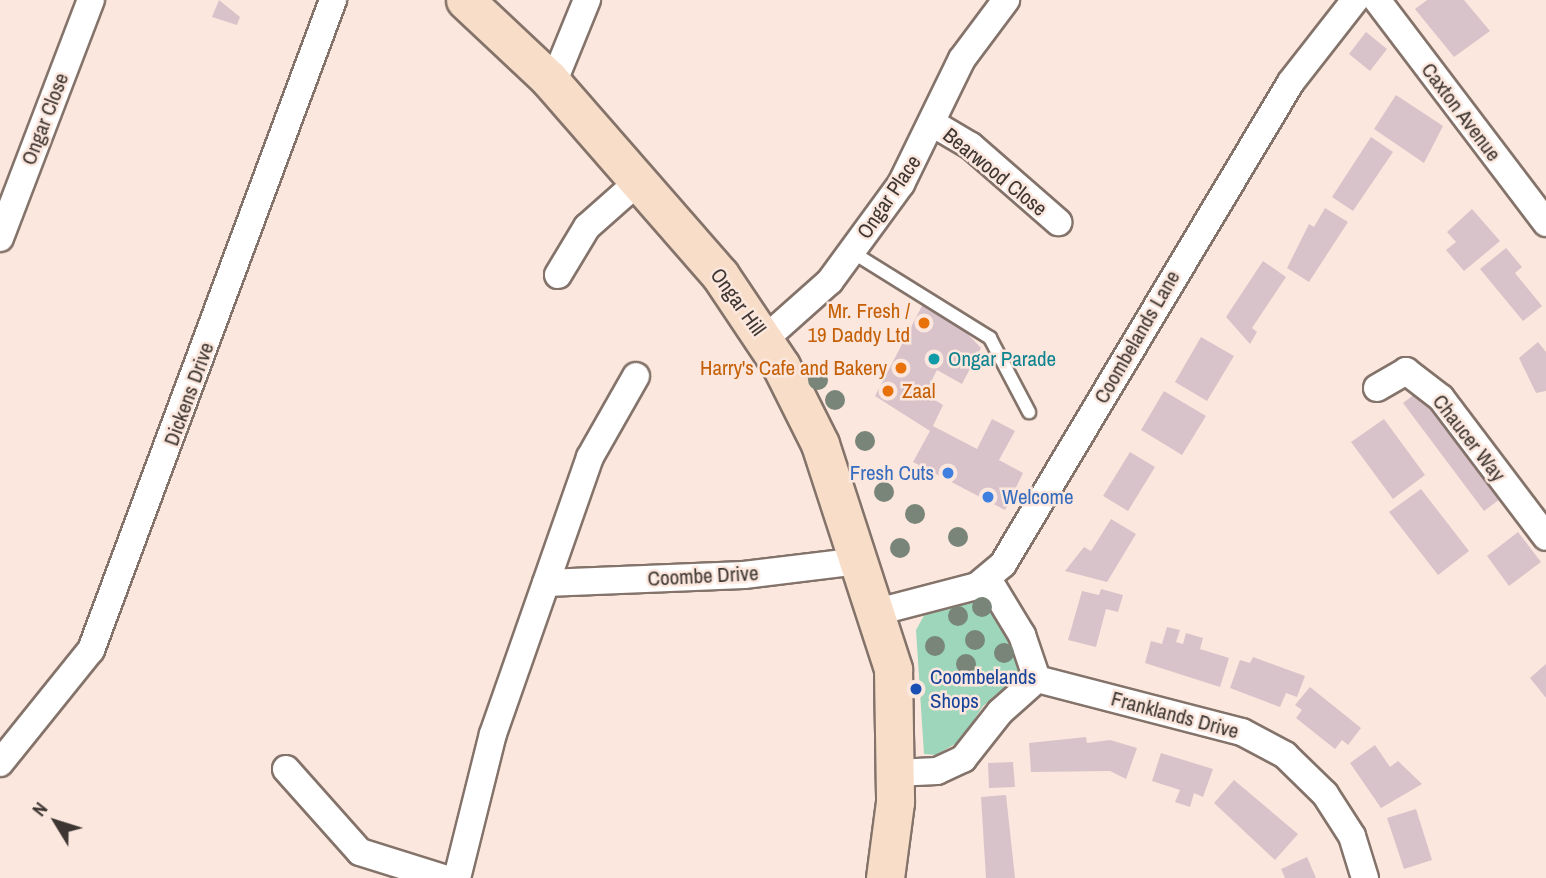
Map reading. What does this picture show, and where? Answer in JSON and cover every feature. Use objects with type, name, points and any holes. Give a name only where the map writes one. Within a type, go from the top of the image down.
[{"type":"street","name":"Ongar Close","points":[[0,238],[92,0]]},
{"type":"street","name":"Dickens Drive","points":[[0,764],[91,650],[333,0]]},
{"type":"street","name":"Ongar Hill","points":[[465,0],[549,79],[720,275],[765,339],[820,444],[877,612],[893,669],[895,787],[885,878]]},
{"type":"street","points":[[549,79],[558,71],[587,0]]},
{"type":"street","name":"Ongar Place","points":[[765,339],[830,281],[901,184],[962,58],[1006,0]]},
{"type":"street","name":"Coombelands Lane","points":[[877,612],[964,592],[988,579],[1030,527],[1187,249],[1291,82],[1355,0]]},
{"type":"street","name":"Caxton Avenue","points":[[1377,0],[1546,223]]},
{"type":"street","name":"Bearwood Close","points":[[932,123],[971,146],[1058,222]]},
{"type":"street","points":[[558,275],[587,227],[639,181]]},
{"type":"street","name":"Chaucer Way","points":[[1377,388],[1406,371],[1441,398],[1546,537]]},
{"type":"street","points":[[457,878],[493,734],[590,457],[636,376]]},
{"type":"street","name":"Coombe Drive","points":[[546,583],[744,575],[860,561]]},
{"type":"street","points":[[895,787],[937,772],[963,759],[1000,712],[1037,679],[1022,635],[988,579]]},
{"type":"street","name":"Franklands Drive","points":[[1037,679],[1242,732],[1284,755],[1325,794],[1353,836],[1365,878]]},
{"type":"street","points":[[286,769],[360,852],[443,878]]},
{"type":"lane","points":[[852,252],[990,338],[1029,412]]},
{"type":"green space","points":[[960,601],[984,602],[996,611],[1015,640],[1023,671],[983,706],[960,741],[936,755],[924,754],[916,630],[926,612]]},
{"type":"building","points":[[219,0],[240,17],[237,25],[212,17]]},
{"type":"building","points":[[1427,0],[1464,0],[1490,31],[1454,57],[1415,9]]},
{"type":"building","points":[[1366,32],[1387,49],[1370,71],[1349,54]]},
{"type":"building","points":[[1396,95],[1443,126],[1424,163],[1374,129]]},
{"type":"building","points":[[1371,137],[1393,152],[1353,211],[1332,197]]},
{"type":"building","points":[[1325,208],[1348,222],[1309,282],[1287,268],[1309,224],[1314,227]]},
{"type":"building","points":[[1472,209],[1500,241],[1464,271],[1446,250],[1456,242],[1447,232]]},
{"type":"building","points":[[1506,248],[1522,267],[1515,273],[1542,306],[1523,321],[1480,269]]},
{"type":"building","points":[[1263,261],[1286,277],[1252,328],[1257,332],[1250,344],[1226,317]]},
{"type":"building","points":[[923,304],[959,325],[981,348],[962,384],[937,370],[925,394],[943,405],[933,426],[977,449],[992,419],[1015,431],[999,460],[1023,473],[1005,510],[913,462],[930,431],[875,396]]},
{"type":"building","points":[[1201,337],[1234,356],[1207,401],[1175,382]]},
{"type":"building","points":[[1538,342],[1546,352],[1546,391],[1536,393],[1519,358]]},
{"type":"building","points":[[1164,391],[1206,416],[1182,455],[1141,430]]},
{"type":"building","points":[[1419,391],[1500,499],[1484,511],[1403,403]]},
{"type":"building","points":[[1384,419],[1425,475],[1393,499],[1351,442]]},
{"type":"building","points":[[1130,452],[1155,467],[1128,511],[1103,496]]},
{"type":"building","points":[[1421,489],[1469,551],[1438,575],[1389,512]]},
{"type":"building","points":[[1111,519],[1136,534],[1107,582],[1065,571],[1084,547],[1091,551]]},
{"type":"building","points":[[1518,532],[1541,562],[1509,586],[1487,556]]},
{"type":"building","points":[[1101,589],[1123,595],[1118,612],[1106,609],[1096,647],[1068,640],[1082,591],[1099,595]]},
{"type":"building","points":[[1167,627],[1180,630],[1176,642],[1183,644],[1186,633],[1203,638],[1200,649],[1229,658],[1220,687],[1145,663],[1151,641],[1162,644]]},
{"type":"building","points":[[1253,657],[1305,676],[1297,697],[1286,693],[1280,707],[1230,688],[1240,660],[1250,663]]},
{"type":"building","points":[[1546,664],[1546,698],[1530,678]]},
{"type":"building","points":[[1310,687],[1361,728],[1348,745],[1342,740],[1335,749],[1296,718],[1302,710],[1295,705]]},
{"type":"building","points":[[1086,737],[1087,743],[1110,740],[1137,748],[1126,779],[1110,771],[1031,772],[1029,743]]},
{"type":"building","points":[[1375,745],[1390,767],[1398,761],[1422,784],[1381,808],[1350,763]]},
{"type":"building","points":[[1161,753],[1213,769],[1203,797],[1194,793],[1190,807],[1175,802],[1180,790],[1152,781]]},
{"type":"building","points":[[1013,762],[1015,787],[989,788],[988,763]]},
{"type":"building","points":[[1234,780],[1298,834],[1275,860],[1214,803]]},
{"type":"building","points":[[1006,795],[1015,878],[986,878],[981,797]]},
{"type":"building","points":[[1416,809],[1432,860],[1404,869],[1387,818]]},
{"type":"building","points":[[1307,857],[1316,878],[1285,878],[1281,869]]},
{"type":"place","name":"Mr. Fresh / 19 Daddy Ltd","points":[[924,323]]},
{"type":"place","name":"Ongar Parade","points":[[934,359]]},
{"type":"place","name":"Harry's Cafe and Bakery","points":[[901,368]]},
{"type":"place","name":"Zaal","points":[[888,391]]},
{"type":"place","name":"Fresh Cuts","points":[[948,473]]},
{"type":"place","name":"Welcome","points":[[988,497]]},
{"type":"place","name":"Coombelands Shops","points":[[916,689]]}]
